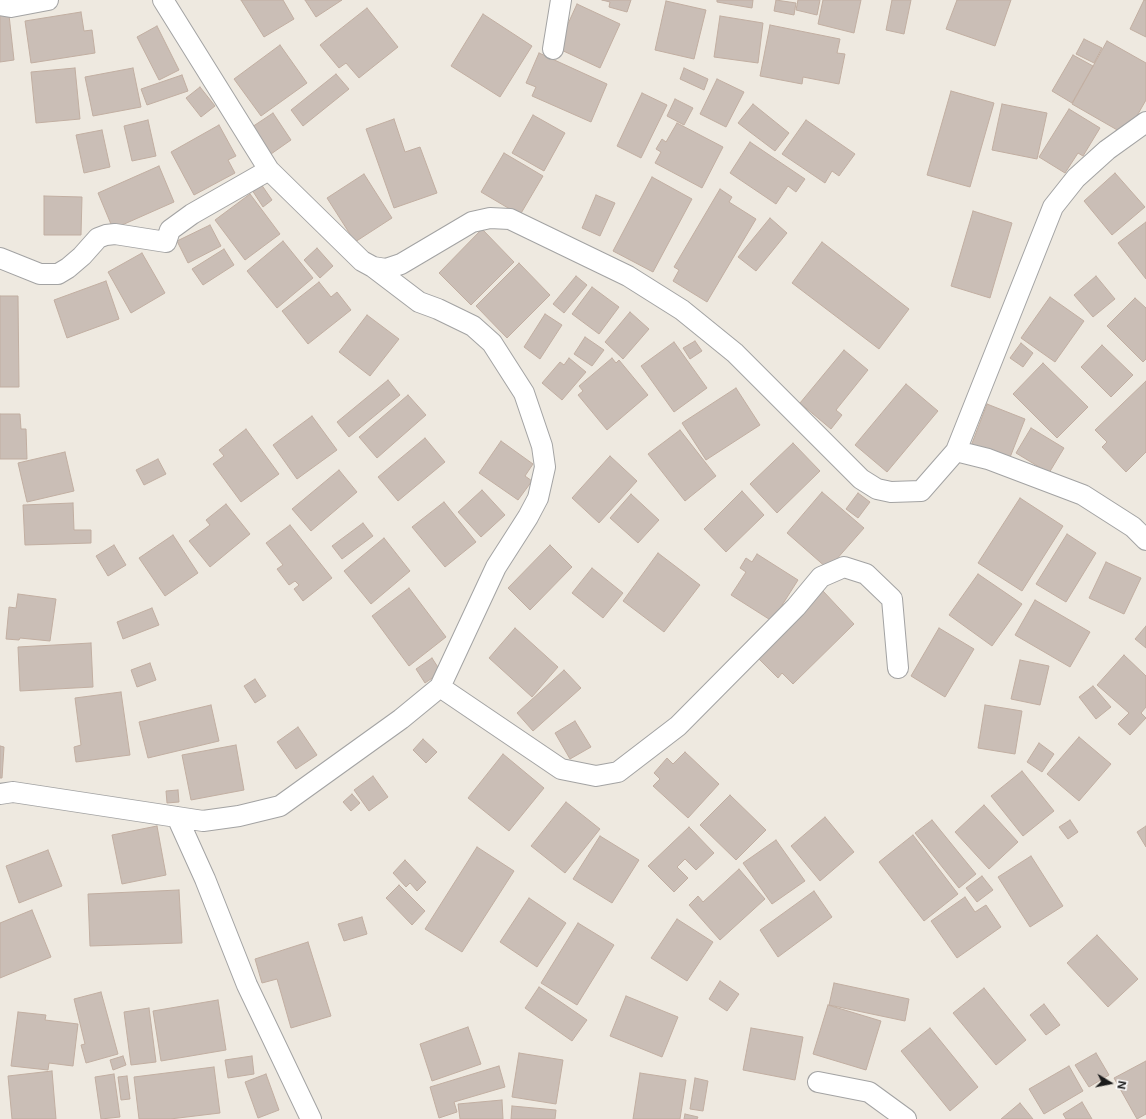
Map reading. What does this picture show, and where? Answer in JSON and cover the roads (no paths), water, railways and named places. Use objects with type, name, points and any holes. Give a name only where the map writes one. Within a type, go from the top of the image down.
[{"type":"street","points":[[0,5],[11,7],[48,0]]},
{"type":"street","points":[[0,794],[13,792],[203,821],[240,816],[280,806],[401,719],[440,687],[496,567],[528,517],[538,498],[545,467],[542,446],[524,393],[492,343],[473,326],[438,309],[418,302],[373,267],[362,261],[269,170],[163,0]]},
{"type":"street","points":[[553,49],[561,0]]},
{"type":"street","points":[[373,267],[386,269],[401,264],[472,222],[490,218],[510,219],[628,276],[682,310],[734,353],[861,479],[877,489],[891,492],[920,491],[956,451],[1053,207],[1076,178],[1107,150],[1146,122]]},
{"type":"street","points":[[0,258],[40,274],[58,274],[82,256],[98,238],[106,235],[115,234],[166,242],[170,230],[192,214],[269,170]]},
{"type":"street","points":[[956,451],[988,459],[1083,495],[1142,528]]},
{"type":"street","points":[[440,687],[560,769],[596,776],[618,772],[678,726],[796,607],[821,577],[844,567],[866,574],[892,599],[898,668]]},
{"type":"street","points":[[177,817],[247,985],[311,1119]]},
{"type":"street","points":[[818,1082],[868,1092],[906,1119]]}]
